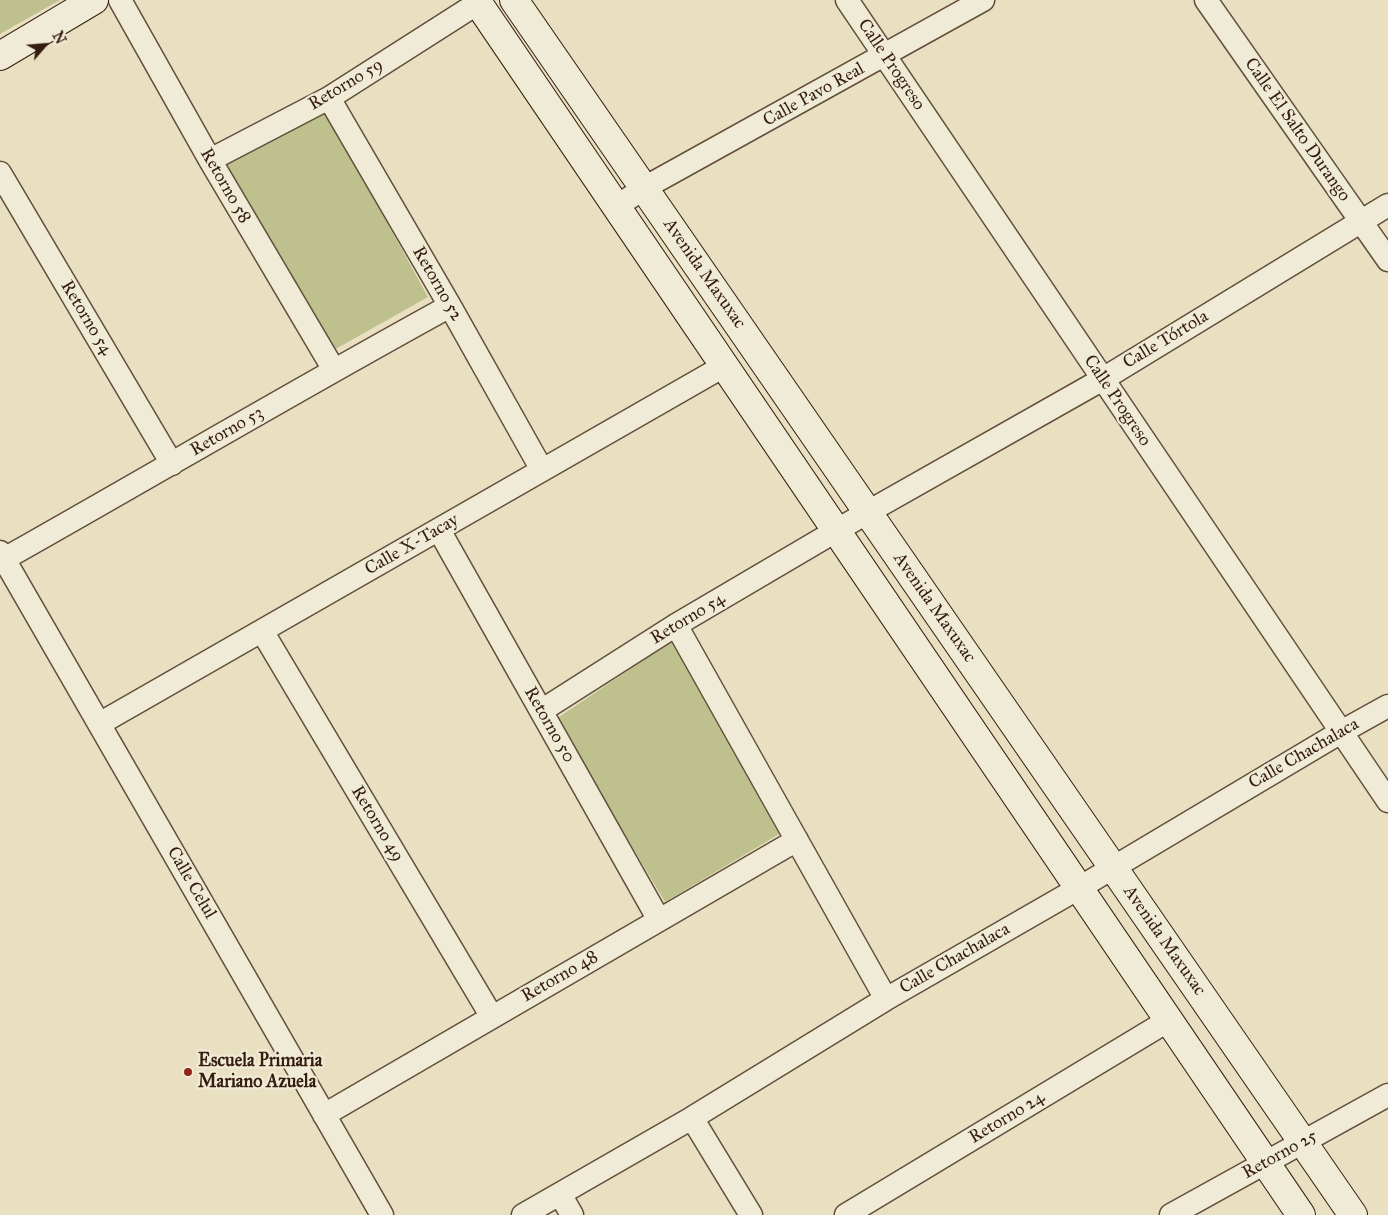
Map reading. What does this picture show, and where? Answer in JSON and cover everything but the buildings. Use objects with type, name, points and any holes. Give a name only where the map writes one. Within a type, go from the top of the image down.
[{"type":"street","points":[[0,56],[94,0]]},
{"type":"street","name":"Retorno 58","points":[[120,0],[210,160],[334,370]]},
{"type":"street","name":"Avenida Maxuxac","points":[[514,0],[1353,1215]]},
{"type":"street","name":"Calle Progreso","points":[[847,0],[1388,801]]},
{"type":"street","name":"Calle Pavo Real","points":[[616,207],[644,188],[983,0]]},
{"type":"street","name":"Calle El Salto Durango","points":[[1206,0],[1388,260]]},
{"type":"street","name":"Retorno 59","points":[[210,160],[329,98],[477,2]]},
{"type":"street","name":"Avenida Maxuxac","points":[[477,2],[1301,1215]]},
{"type":"street","name":"Retorno 52","points":[[329,98],[450,306],[542,470]]},
{"type":"street","name":"Retorno 54","points":[[0,173],[172,464]]},
{"type":"street","name":"Calle Tórtola","points":[[836,531],[1102,379],[1388,205]]},
{"type":"street","name":"Retorno 53","points":[[2,555],[172,464],[334,370],[450,306]]},
{"type":"street","name":"Calle X-Tacay","points":[[100,724],[724,366]]},
{"type":"street","name":"Retorno 50","points":[[439,530],[659,920]]},
{"type":"street","name":"Retorno 54","points":[[541,711],[676,625],[836,531]]},
{"type":"street","name":"Calle Celul","points":[[2,555],[382,1215]]},
{"type":"street","points":[[676,625],[886,999]]},
{"type":"street","name":"Retorno 49","points":[[262,631],[492,1017]]},
{"type":"street","name":"Calle Chachalaca","points":[[523,1215],[692,1118],[886,999],[1388,706]]},
{"type":"street","name":"Retorno 48","points":[[324,1115],[797,840]]},
{"type":"street","name":"Retorno 24","points":[[846,1215],[1169,1020]]},
{"type":"street","name":"Retorno 25","points":[[1172,1215],[1388,1095]]},
{"type":"street","points":[[692,1118],[751,1215]]},
{"type":"street","points":[[560,1194],[572,1215]]},
{"type":"green space","points":[[0,0],[60,0],[0,34]]},
{"type":"green space","points":[[323,106],[428,297],[325,355],[219,163]]},
{"type":"green space","points":[[673,640],[781,833],[665,902],[556,719]]},
{"type":"place","name":"Escuela Primaria Mariano Azuela","points":[[188,1072]]}]
